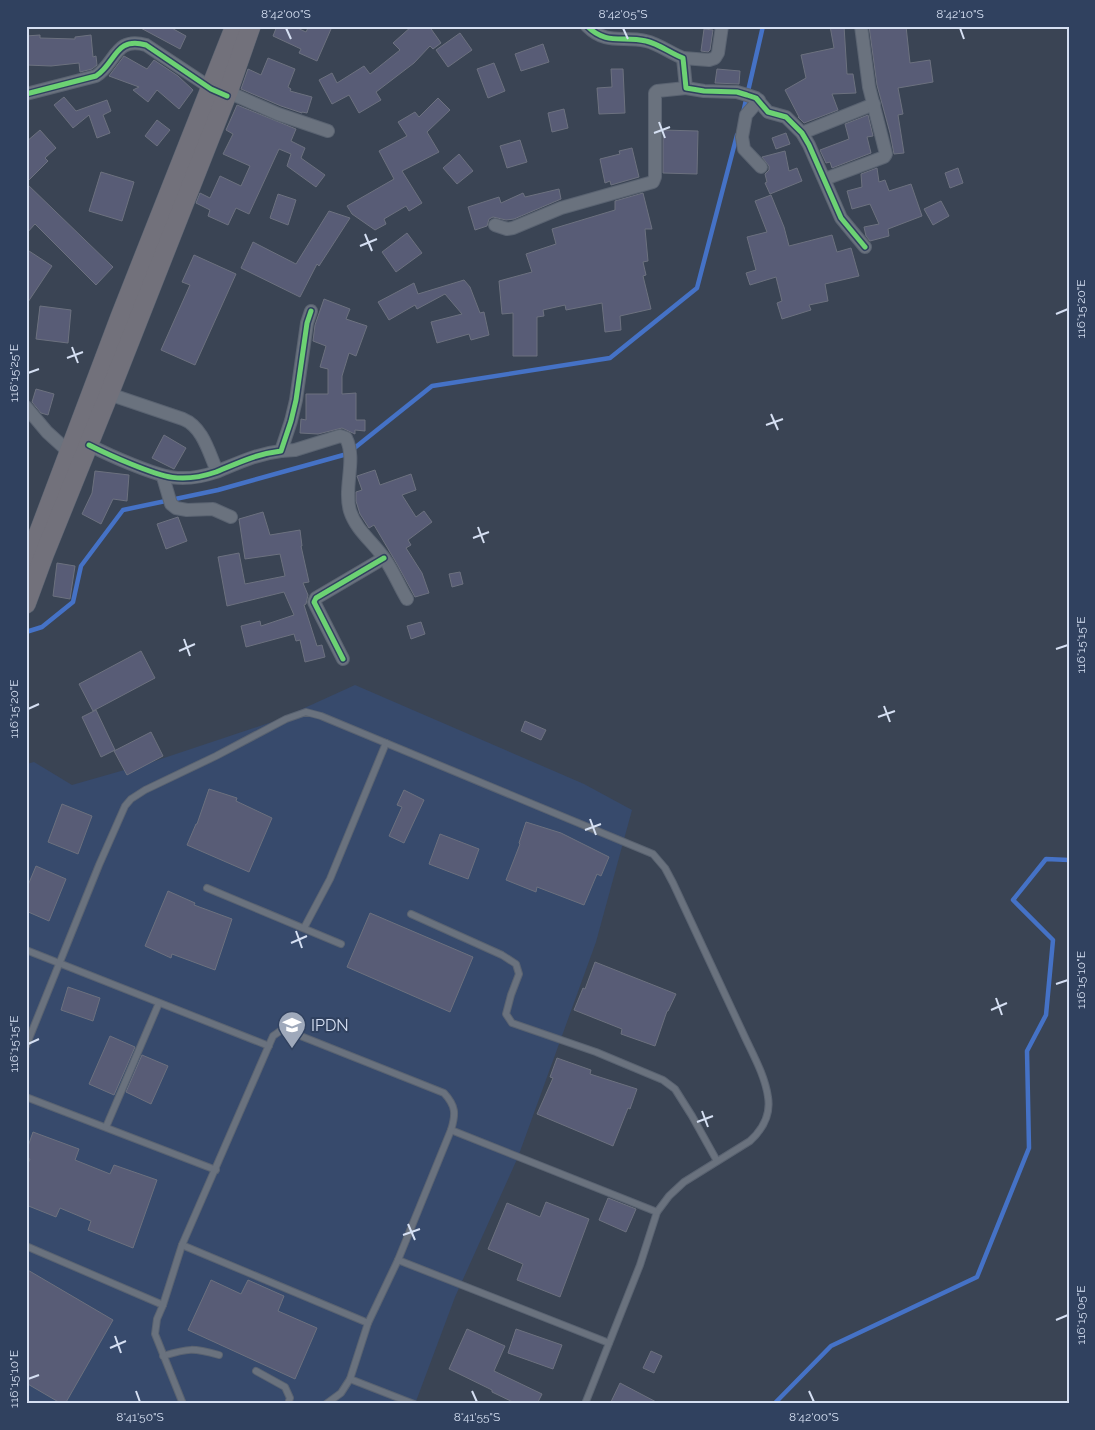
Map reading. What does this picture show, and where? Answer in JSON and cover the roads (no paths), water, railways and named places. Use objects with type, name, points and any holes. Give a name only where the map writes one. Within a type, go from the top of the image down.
[{"type":"main road","points":[[222,92],[235,26]]},
{"type":"main road","points":[[26,604],[32,559],[69,452],[128,321],[251,26]]},
{"type":"main road","points":[[32,559],[89,445],[109,394],[128,321]]},
{"type":"street","points":[[586,26],[599,36],[617,40],[646,41],[683,58],[709,60],[715,58],[718,53],[722,26]]},
{"type":"street","points":[[825,179],[885,156],[887,152],[870,87],[861,26]]},
{"type":"street","points":[[26,94],[96,76],[104,70],[118,50],[134,43],[146,45],[222,92],[278,114],[328,130]]},
{"type":"street","points":[[683,58],[686,88]]},
{"type":"street","points":[[495,225],[507,229],[513,228],[561,208],[653,182],[656,177],[655,93],[660,90],[686,88],[704,91],[737,92],[758,99],[768,112],[786,118],[802,133],[818,162],[841,218],[865,247]]},
{"type":"street","points":[[758,99],[746,115],[742,137],[744,148],[761,167]]},
{"type":"street","points":[[802,133],[874,104]]},
{"type":"street","points":[[281,451],[291,422],[307,323],[311,311]]},
{"type":"street","points":[[109,394],[193,424],[199,431],[217,471]]},
{"type":"street","points":[[26,406],[47,432],[69,452]]},
{"type":"street","points":[[89,445],[164,482],[217,471],[244,459],[295,450],[340,436],[346,438],[349,452],[348,497],[353,518],[367,539],[384,558],[407,599]]},
{"type":"street","points":[[164,482],[171,504],[176,508],[187,510],[213,509],[231,517]]},
{"type":"street","points":[[343,659],[314,602],[316,598],[384,558]]},
{"type":"lane","points":[[26,1046],[125,806],[131,799],[286,719],[302,713],[306,712],[321,716],[647,851],[660,862],[673,883],[733,1011],[763,1078],[768,1097],[768,1115],[766,1123],[760,1132],[684,1182],[669,1196],[657,1212],[640,1265],[585,1404]]},
{"type":"lane","points":[[304,928],[330,879],[386,743]]},
{"type":"lane","points":[[207,888],[341,944]]},
{"type":"lane","points":[[411,914],[502,955],[516,964],[520,974],[511,995],[506,1014],[512,1023],[596,1052],[663,1080],[674,1089],[692,1116],[717,1161]]},
{"type":"lane","points":[[26,950],[269,1046]]},
{"type":"lane","points":[[106,1127],[159,1004]]},
{"type":"lane","points":[[183,1404],[155,1334],[157,1319],[164,1304],[182,1245],[273,1036],[283,1028],[444,1093],[452,1101],[454,1108],[454,1120],[451,1130],[398,1260],[368,1323],[350,1379],[341,1393],[326,1404]]},
{"type":"lane","points":[[26,1097],[216,1170]]},
{"type":"lane","points":[[451,1130],[657,1212]]},
{"type":"lane","points":[[182,1245],[368,1323]]},
{"type":"lane","points":[[26,1246],[164,1304]]},
{"type":"lane","points":[[398,1260],[609,1343]]},
{"type":"lane","points":[[163,1356],[196,1348],[218,1355]]},
{"type":"lane","points":[[256,1371],[285,1387],[290,1398],[288,1404]]},
{"type":"lane","points":[[350,1379],[414,1404]]},
{"type":"waterway","points":[[743,113],[763,26]]},
{"type":"waterway","points":[[26,632],[42,627],[73,602],[81,566],[123,510],[218,490],[347,454],[432,386],[610,358],[697,288],[737,135]]},
{"type":"waterway","points":[[774,1404],[831,1346],[977,1277],[1029,1148],[1027,1051],[1046,1015],[1053,940],[1013,900],[1046,859],[1069,860]]},
{"type":"place","name":"IPDN","points":[[292,1049]]}]
